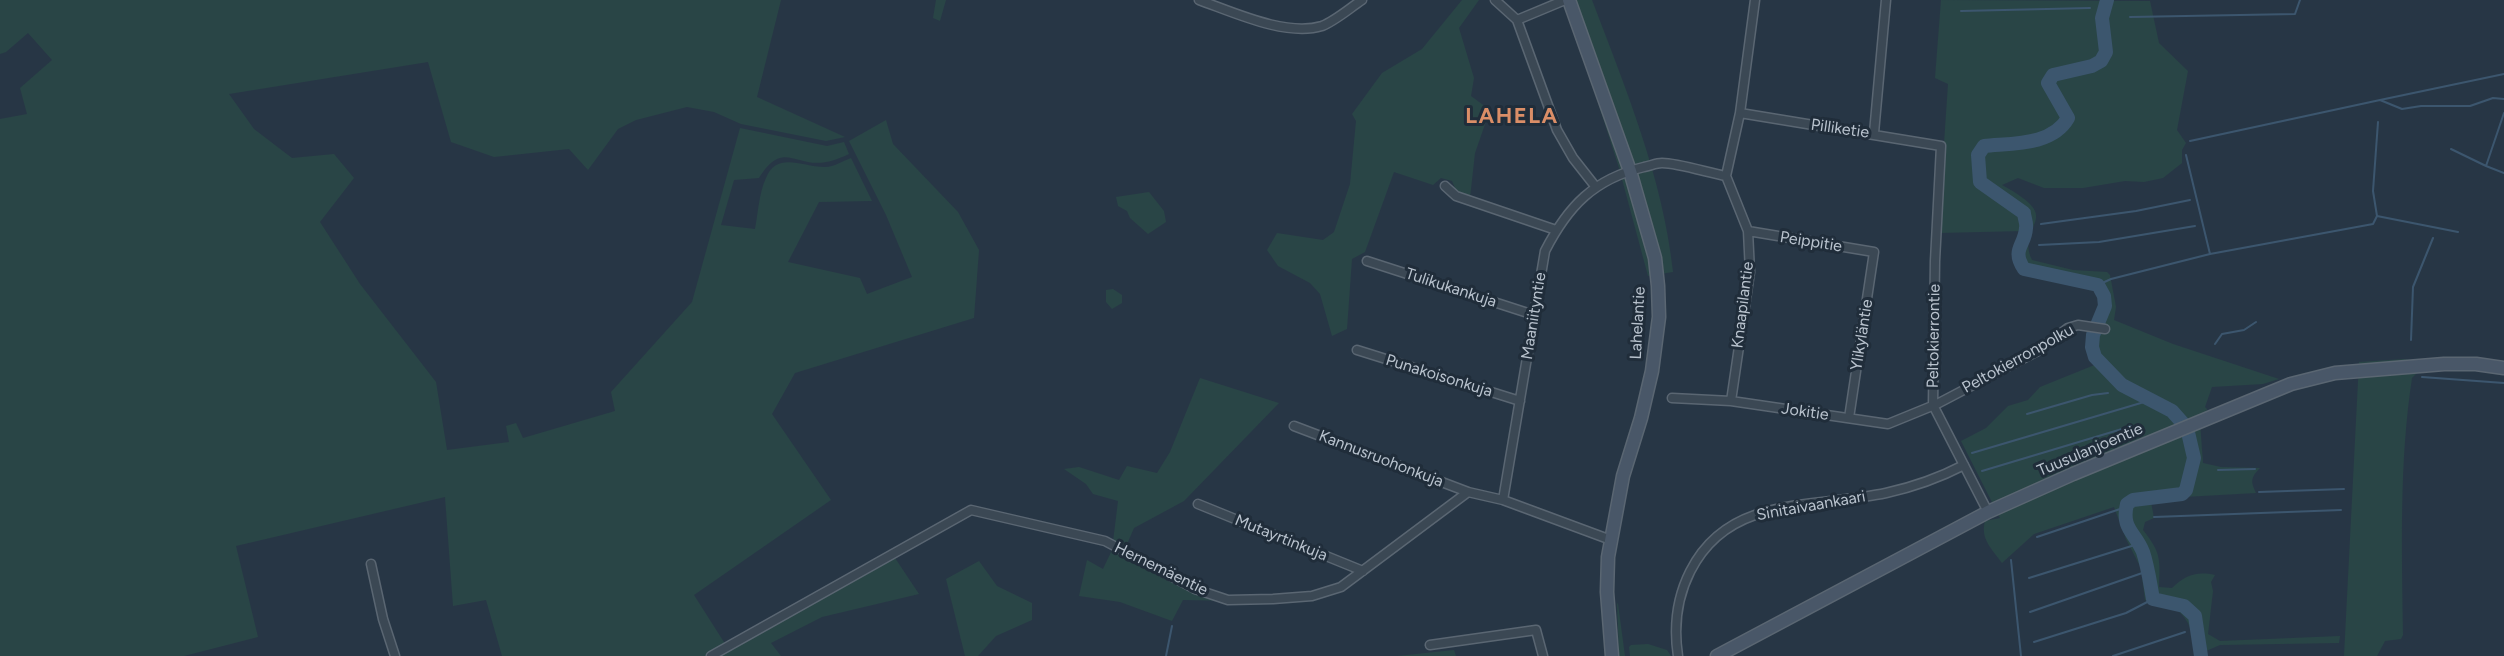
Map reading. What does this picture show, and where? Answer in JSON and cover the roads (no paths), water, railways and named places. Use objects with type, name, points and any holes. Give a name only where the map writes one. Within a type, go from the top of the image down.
[{"type":"street","points":[[1199,0],[1274,25],[1295,28],[1322,26],[1362,0]]},
{"type":"street","points":[[1495,0],[1517,20],[1557,130],[1573,158],[1595,186]]},
{"type":"street","points":[[1517,20],[1567,0]]},
{"type":"street","name":"Lahelantie","points":[[1567,0],[1630,171],[1655,258],[1659,317],[1653,371],[1623,476],[1611,540],[1607,592],[1612,656]]},
{"type":"street","points":[[1630,171],[1663,163],[1726,176],[1740,113],[1755,0]]},
{"type":"street","points":[[1874,134],[1886,0]]},
{"type":"street","name":"Pilliketie","points":[[1740,113],[1941,146]]},
{"type":"street","name":"Peltokierrontie","points":[[1941,146],[1935,261],[1933,405],[1988,512]]},
{"type":"street","name":"Maaniityntie","points":[[1503,500],[1545,251],[1556,230],[1573,207],[1595,186],[1630,171]]},
{"type":"street","name":"Knaapilantie","points":[[1726,176],[1748,231],[1750,272],[1731,401]]},
{"type":"street","points":[[1445,186],[1456,196],[1556,230]]},
{"type":"street","name":"Peippitie","points":[[1748,231],[1874,252]]},
{"type":"street","name":"Ylikyläntie","points":[[1849,418],[1874,252]]},
{"type":"street","name":"Tulikukankuja","points":[[1367,261],[1534,315]]},
{"type":"street","name":"Peltokierronpolku","points":[[1933,405],[2036,352],[2068,328],[2089,326],[2105,328]]},
{"type":"street","name":"Punakoisonkuja","points":[[1357,350],[1520,401]]},
{"type":"street","name":"Tuusulanjoentie","points":[[1717,656],[1988,512],[2065,477],[2291,384],[2316,377],[2355,371],[2444,364],[2476,364],[2504,368]]},
{"type":"street","name":"Jokitie","points":[[1672,398],[1731,401],[1888,424],[1933,405]]},
{"type":"street","name":"Kannusruohonkuja","points":[[1294,426],[1468,492]]},
{"type":"street","name":"Sinitaivaankaari","points":[[1678,656],[1677,604],[1684,583],[1704,551],[1721,534],[1737,523],[1771,511],[1886,493],[1916,486],[1964,465]]},
{"type":"street","points":[[1468,492],[1503,500],[1611,540]]},
{"type":"street","name":"Hernemäentie","points":[[711,656],[971,510],[1105,541],[1195,589],[1228,600],[1273,600],[1312,596],[1341,587],[1392,546],[1468,492]]},
{"type":"street","name":"Mutayrtinkuja","points":[[1198,504],[1363,571]]},
{"type":"street","points":[[371,564],[383,619],[395,656]]},
{"type":"street","points":[[1430,645],[1536,630],[1544,656]]},
{"type":"waterway","points":[[2107,0],[2102,18],[2106,52],[2101,61],[2092,66],[2053,75],[2048,83],[2068,118],[2052,134],[2042,138],[1984,146],[1978,155],[1980,182],[2024,213],[2026,228],[2019,252],[2020,262],[2024,269],[2098,285],[2104,296],[2105,306],[2093,335],[2092,347],[2095,357],[2122,385],[2172,411],[2187,428],[2194,458],[2186,490],[2182,494],[2133,500],[2127,504],[2126,519],[2127,525],[2143,552],[2153,599],[2184,606],[2195,616],[2201,656]]},
{"type":"waterway","points":[[2130,17],[2295,14],[2300,0]]},
{"type":"waterway","points":[[1961,11],[2090,8]]},
{"type":"waterway","points":[[2380,100],[2504,74]]},
{"type":"waterway","points":[[2190,141],[2380,100],[2402,109],[2421,106],[2470,106],[2493,98],[2504,99]]},
{"type":"waterway","points":[[2504,113],[2486,166],[2504,173]]},
{"type":"waterway","points":[[2098,285],[2111,279],[2210,254],[2373,224],[2377,216],[2373,191],[2378,122]]},
{"type":"waterway","points":[[2451,149],[2486,166]]},
{"type":"waterway","points":[[2186,155],[2210,254]]},
{"type":"waterway","points":[[2041,224],[2136,211],[2190,200]]},
{"type":"waterway","points":[[2377,216],[2458,232]]},
{"type":"waterway","points":[[2039,245],[2099,242],[2195,226]]},
{"type":"waterway","points":[[2411,340],[2413,287],[2433,238]]},
{"type":"waterway","points":[[2215,344],[2222,334],[2244,330],[2256,322]]},
{"type":"waterway","points":[[2422,377],[2504,383]]},
{"type":"waterway","points":[[2027,414],[2092,395],[2108,393]]},
{"type":"waterway","points":[[1972,453],[2151,400]]},
{"type":"waterway","points":[[1982,471],[2132,426]]},
{"type":"waterway","points":[[2218,470],[2255,469]]},
{"type":"waterway","points":[[2259,492],[2344,489]]},
{"type":"waterway","points":[[2037,537],[2126,507]]},
{"type":"waterway","points":[[2154,517],[2341,510]]},
{"type":"waterway","points":[[2029,578],[2138,544]]},
{"type":"waterway","points":[[2011,560],[2021,656]]},
{"type":"waterway","points":[[2030,612],[2148,571]]},
{"type":"waterway","points":[[2034,642],[2126,613],[2153,599]]},
{"type":"waterway","points":[[1166,656],[1172,626]]},
{"type":"waterway","points":[[2113,656],[2185,632]]},
{"type":"district","name":"LAHELA","points":[[1512,117]]}]
